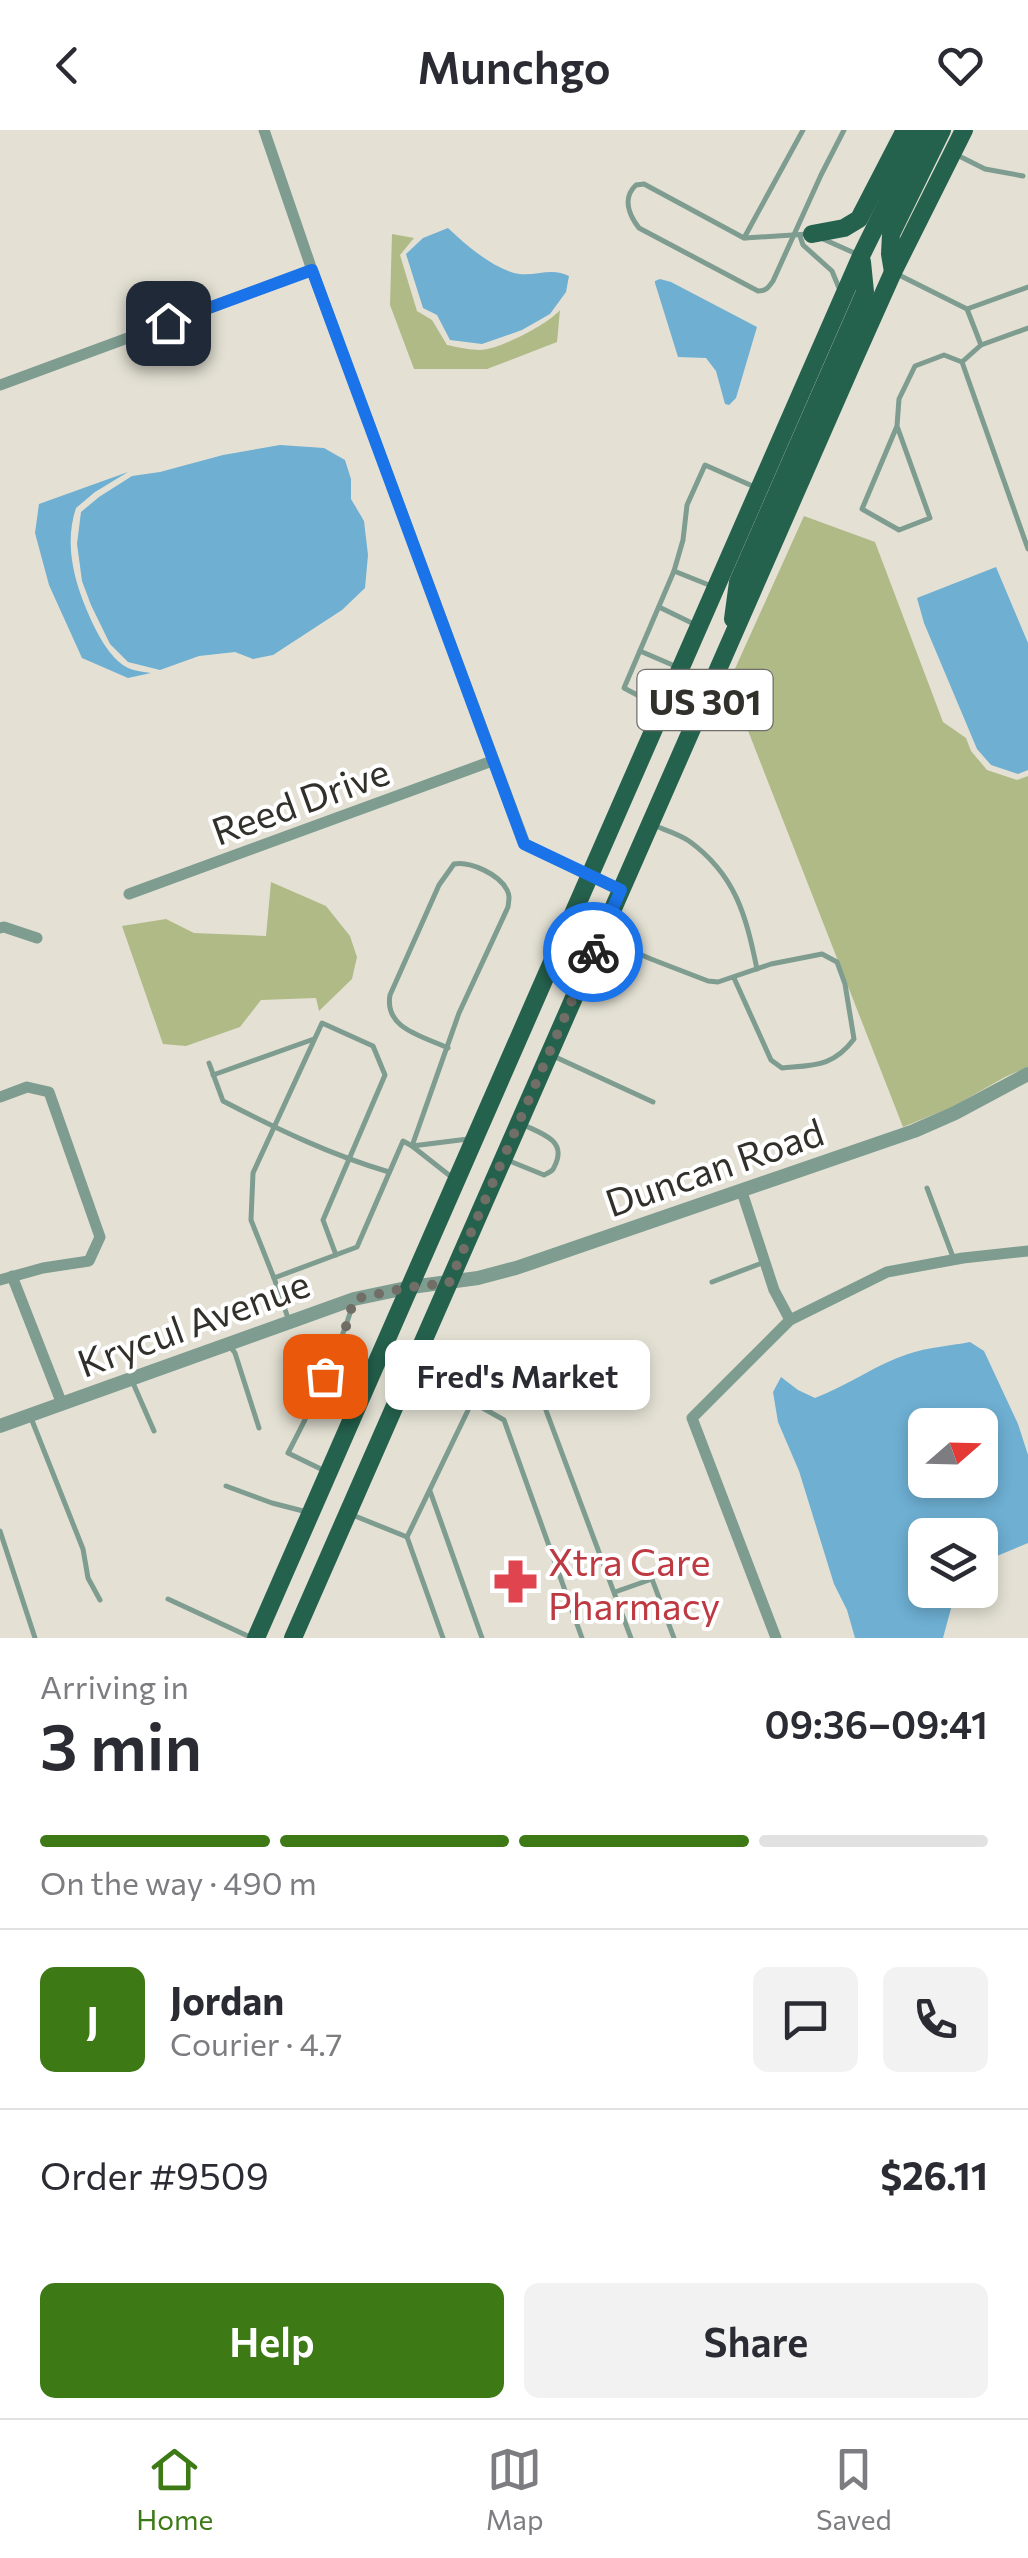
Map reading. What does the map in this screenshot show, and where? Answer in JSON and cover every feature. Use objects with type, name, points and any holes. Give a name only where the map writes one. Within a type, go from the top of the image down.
[{"type":"main road","points":[[802,235],[844,228],[860,219],[905,130]]},
{"type":"main road","name":"US 301","points":[[254,1638],[862,256],[923,130]]},
{"type":"main road","points":[[894,272],[891,234],[942,130]]},
{"type":"main road","name":"US 301","points":[[293,1638],[894,272],[964,130]]},
{"type":"main road","points":[[730,641],[738,582],[865,292],[862,256]]},
{"type":"street","points":[[264,130],[524,844],[621,890]]},
{"type":"street","points":[[0,385],[312,270]]},
{"type":"street","name":"Reed Drive","points":[[129,894],[492,761]]},
{"type":"street","points":[[0,928],[37,938]]},
{"type":"street","name":"Duncan Road","points":[[411,1287],[485,1277],[742,1192],[944,1118],[1028,1074]]},
{"type":"street","points":[[0,1097],[27,1088],[48,1092],[100,1237],[89,1260],[6,1278],[62,1404]]},
{"type":"street","points":[[742,1192],[774,1290],[790,1320]]},
{"type":"street","points":[[776,1638],[692,1418],[790,1320],[887,1272],[1028,1251]]},
{"type":"street","name":"Krycul Avenue","points":[[0,1426],[354,1299],[411,1287]]},
{"type":"lane","points":[[744,238],[803,130]]},
{"type":"lane","points":[[844,130],[802,235],[768,289],[758,291],[639,228],[630,212],[628,196],[636,186],[644,184],[744,238],[802,235],[862,256]]},
{"type":"lane","points":[[952,153],[985,169],[1023,176]]},
{"type":"lane","points":[[802,235],[802,244],[832,271],[843,299]]},
{"type":"lane","points":[[894,272],[968,309],[980,345]]},
{"type":"lane","points":[[968,309],[1028,287]]},
{"type":"lane","points":[[962,362],[980,345],[1028,328]]},
{"type":"lane","points":[[897,426],[930,518],[899,530],[862,509],[897,426],[899,400],[915,366],[944,355],[962,362],[1028,550]]},
{"type":"lane","points":[[664,708],[624,688],[674,570],[687,505],[704,465],[760,490]]},
{"type":"lane","points":[[674,570],[716,588]]},
{"type":"lane","points":[[659,607],[700,627]]},
{"type":"lane","points":[[640,650],[682,669]]},
{"type":"lane","points":[[650,824],[688,840],[720,871],[747,920],[757,970]]},
{"type":"lane","points":[[412,1146],[424,1108],[448,1048],[459,1013],[508,907],[510,894],[493,876],[464,862],[454,864],[439,886],[388,1006],[390,1016],[400,1025],[448,1048]]},
{"type":"lane","points":[[600,936],[718,982],[771,964],[822,954],[837,962],[845,984],[854,1039],[844,1052],[826,1063],[782,1068],[772,1060],[734,978]]},
{"type":"lane","points":[[289,1321],[252,1220],[253,1173],[322,1023],[373,1046],[384,1076],[323,1220],[336,1255]]},
{"type":"lane","points":[[213,1075],[314,1040]]},
{"type":"lane","points":[[548,1054],[653,1102]]},
{"type":"lane","points":[[209,1063],[222,1101],[274,1128],[390,1172]]},
{"type":"lane","points":[[503,1158],[538,1174],[553,1169],[558,1145],[519,1122]]},
{"type":"lane","points":[[412,1146],[476,1138]]},
{"type":"lane","points":[[274,1278],[357,1247],[403,1142],[457,1181]]},
{"type":"lane","points":[[928,1188],[954,1260]]},
{"type":"lane","points":[[712,1282],[764,1262]]},
{"type":"lane","points":[[328,1473],[288,1452],[311,1409],[354,1299]]},
{"type":"lane","points":[[423,1340],[524,1383],[541,1397],[632,1638]]},
{"type":"lane","points":[[228,1343],[235,1353],[259,1428]]},
{"type":"lane","points":[[131,1378],[154,1430]]},
{"type":"lane","points":[[443,1638],[408,1537],[472,1402],[504,1420],[582,1638]]},
{"type":"lane","points":[[30,1415],[83,1548],[88,1578],[100,1600]]},
{"type":"lane","points":[[226,1486],[272,1504],[310,1513]]},
{"type":"lane","points":[[430,1490],[482,1638]]},
{"type":"lane","points":[[347,1512],[408,1537]]},
{"type":"lane","points":[[0,1531],[35,1638]]},
{"type":"lane","points":[[615,1592],[652,1579],[674,1638]]},
{"type":"lane","points":[[168,1598],[254,1638]]},
{"type":"green space","points":[[392,234],[414,238],[400,255],[417,311],[432,320],[447,345],[480,350],[499,345],[534,329],[560,310],[557,342],[487,369],[414,369],[390,305]]},
{"type":"green space","points":[[804,516],[875,542],[943,722],[966,738],[987,770],[1017,780],[1028,776],[1028,1067],[952,1107],[903,1127],[729,682]]},
{"type":"green space","points":[[271,882],[326,906],[350,936],[357,957],[352,979],[319,1011],[316,998],[261,1000],[240,1027],[186,1046],[163,1044],[122,926],[166,919],[194,933],[266,936]]},
{"type":"water","points":[[448,228],[505,270],[569,276],[566,292],[550,314],[522,330],[482,344],[450,340],[437,315],[423,308],[406,254],[423,238]]},
{"type":"water","points":[[660,279],[757,327],[736,398],[729,405],[725,404],[716,371],[706,358],[678,357],[655,283]]},
{"type":"water","points":[[280,445],[324,448],[345,460],[351,479],[351,499],[364,521],[368,555],[365,588],[342,610],[273,655],[253,659],[235,652],[199,656],[160,670],[128,662],[110,644],[82,581],[77,544],[81,512],[132,476]]},
{"type":"water","points":[[128,472],[76,508],[71,556],[78,587],[103,642],[123,665],[151,673],[128,678],[82,658],[49,585],[35,533],[39,504]]},
{"type":"water","points":[[996,567],[1028,643],[1028,770],[1018,774],[991,765],[977,749],[917,598]]},
{"type":"water","points":[[970,1342],[984,1351],[1028,1455],[1028,1543],[998,1556],[998,1518],[908,1518],[908,1608],[951,1608],[943,1638],[855,1638],[799,1471],[778,1422],[773,1392],[781,1377],[815,1398],[884,1364],[931,1348]]},
{"type":"way so far","points":[[325,1376],[354,1299],[449,1283],[593,952]]},
{"type":"place","name":"Fred's Market","points":[[325,1376]]},
{"type":"place","name":"Xtra Care Pharmacy","points":[[515,1582]]},
{"type":"route","points":[[168,323],[312,270],[524,844],[621,890],[593,952]]}]
